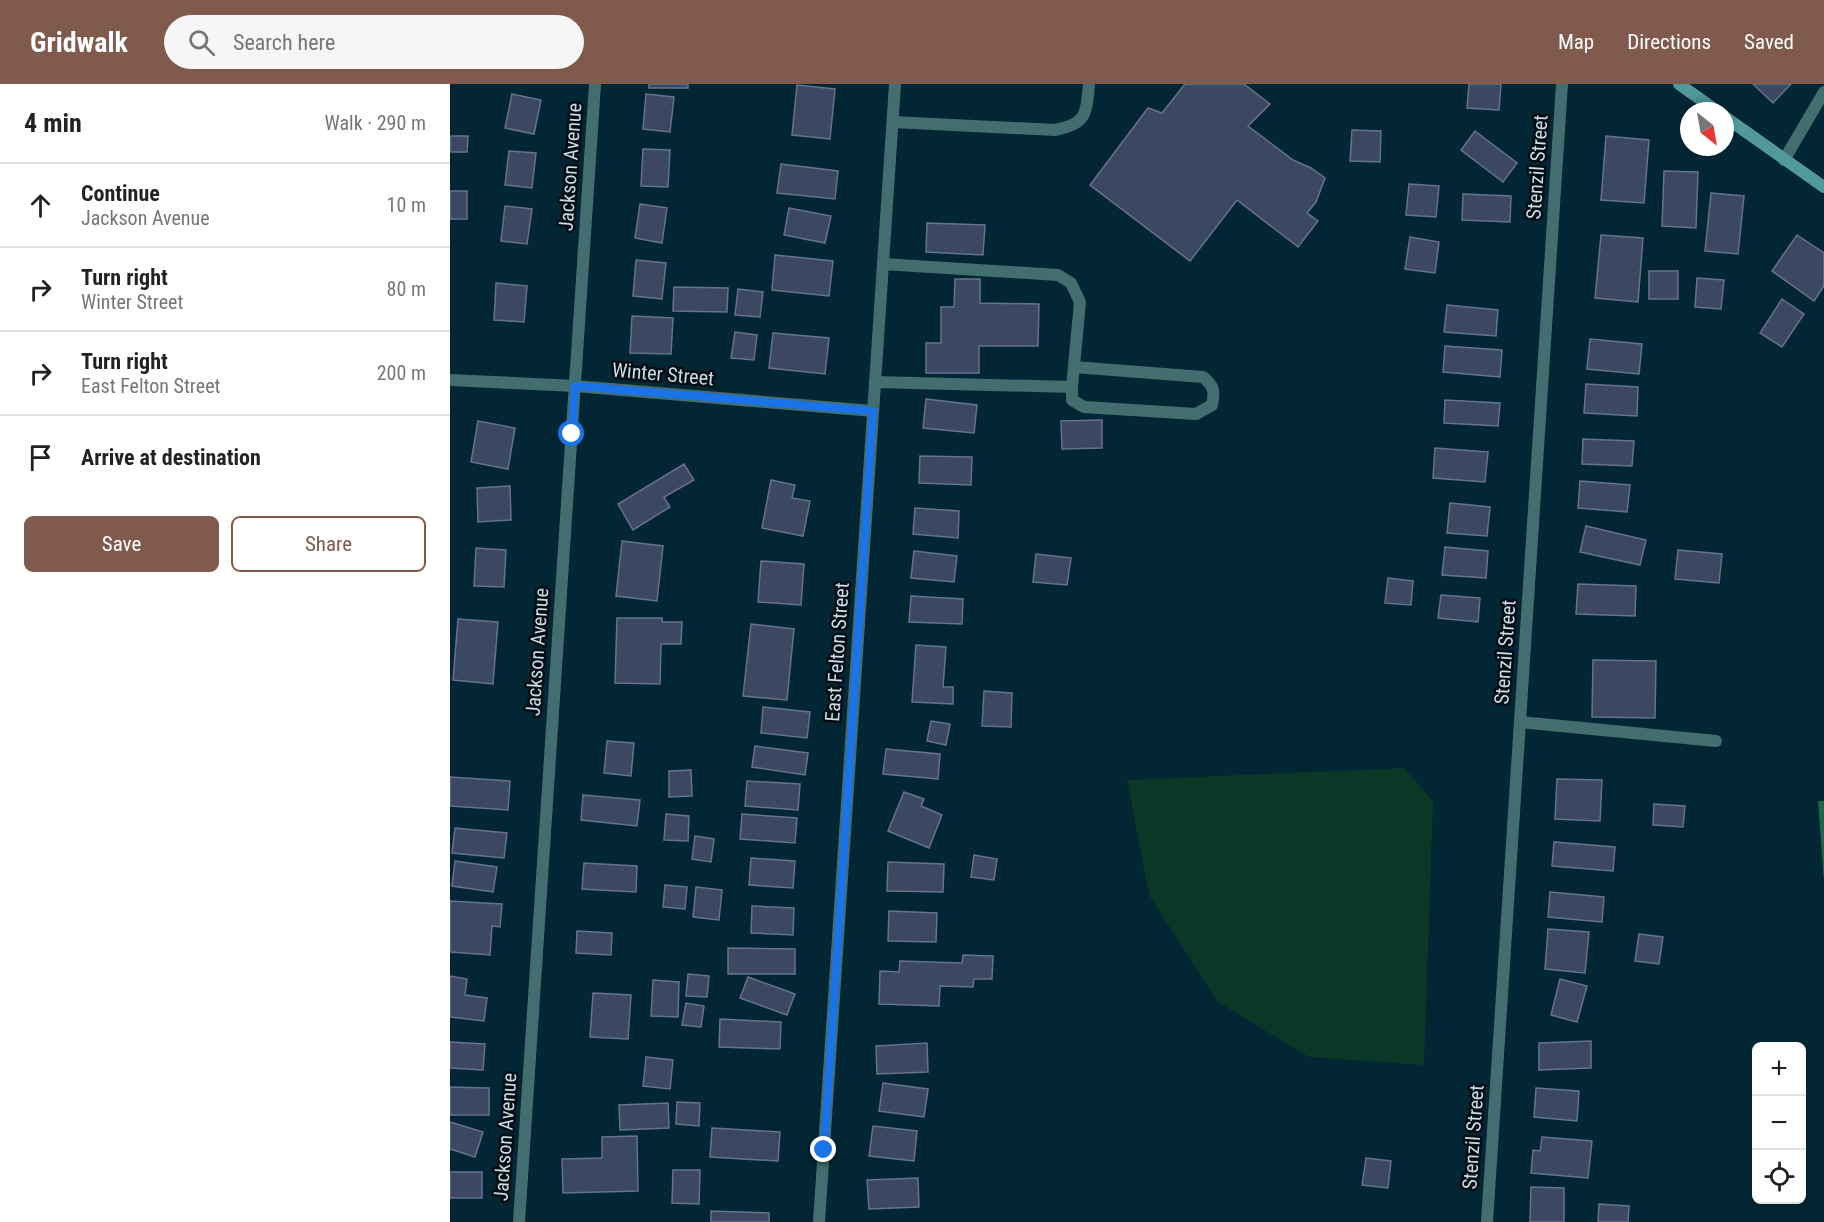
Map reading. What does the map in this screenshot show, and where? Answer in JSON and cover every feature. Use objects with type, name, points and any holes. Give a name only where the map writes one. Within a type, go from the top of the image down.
[{"type":"main road","points":[[1680,84],[1704,102]]},
{"type":"main road","points":[[1734,124],[1824,187]]},
{"type":"street","name":"Jackson Avenue","points":[[519,1222],[595,84]]},
{"type":"street","name":"East Felton Street","points":[[819,1222],[895,84]]},
{"type":"street","points":[[893,122],[1055,130],[1072,127],[1082,120],[1087,109],[1089,84]]},
{"type":"street","name":"Stenzil Street","points":[[1487,1222],[1562,84]]},
{"type":"street","points":[[1784,160],[1824,92]]},
{"type":"street","points":[[883,264],[1058,275],[1071,284],[1080,302],[1072,387],[1072,400],[1084,407],[1196,414],[1212,405],[1215,392],[1212,384],[1203,377],[1074,367]]},
{"type":"street","name":"Winter Street","points":[[450,380],[575,386],[873,411]]},
{"type":"street","points":[[875,382],[1072,387]]},
{"type":"street","points":[[1520,722],[1716,741]]},
{"type":"green space","points":[[1404,768],[1433,801],[1424,1065],[1309,1057],[1218,1002],[1149,895],[1127,780]]},
{"type":"green space","points":[[1818,801],[1824,801],[1824,883]]},
{"type":"building","points":[[649,84],[688,84],[688,88],[649,88]]},
{"type":"building","points":[[1185,84],[1244,84],[1270,104],[1248,126],[1293,160],[1311,168],[1325,178],[1316,202],[1307,213],[1318,221],[1298,247],[1237,200],[1190,261],[1090,185],[1148,108],[1162,113]]},
{"type":"building","points":[[1469,84],[1501,84],[1499,110],[1467,108]]},
{"type":"building","points":[[1753,84],[1791,84],[1773,103]]},
{"type":"building","points":[[797,85],[835,89],[830,139],[792,135]]},
{"type":"building","points":[[512,94],[541,100],[534,134],[505,128]]},
{"type":"building","points":[[646,94],[674,97],[670,132],[643,129]]},
{"type":"building","points":[[1352,130],[1381,131],[1380,162],[1350,161]]},
{"type":"building","points":[[1475,131],[1517,163],[1503,182],[1461,150]]},
{"type":"building","points":[[450,136],[468,136],[467,152],[450,152]]},
{"type":"building","points":[[1606,136],[1649,140],[1644,203],[1601,200]]},
{"type":"building","points":[[643,149],[670,150],[668,187],[641,186]]},
{"type":"building","points":[[509,151],[536,153],[532,188],[505,185]]},
{"type":"building","points":[[781,164],[838,171],[835,199],[777,193]]},
{"type":"building","points":[[1664,171],[1698,172],[1696,228],[1662,226]]},
{"type":"building","points":[[1409,184],[1439,186],[1436,217],[1406,215]]},
{"type":"building","points":[[450,191],[467,191],[467,219],[450,219]]},
{"type":"building","points":[[1711,193],[1744,196],[1738,254],[1705,251]]},
{"type":"building","points":[[1463,194],[1511,196],[1510,222],[1462,220]]},
{"type":"building","points":[[640,204],[667,208],[662,243],[635,238]]},
{"type":"building","points":[[505,206],[532,209],[527,244],[501,241]]},
{"type":"building","points":[[789,208],[831,216],[825,243],[784,235]]},
{"type":"building","points":[[927,223],[985,225],[983,255],[926,252]]},
{"type":"building","points":[[1601,235],[1643,238],[1638,302],[1595,298]]},
{"type":"building","points":[[1797,235],[1824,253],[1824,286],[1814,301],[1772,271]]},
{"type":"building","points":[[1410,237],[1439,242],[1435,273],[1405,269]]},
{"type":"building","points":[[775,255],[833,261],[829,296],[772,290]]},
{"type":"building","points":[[636,260],[666,263],[662,299],[633,296]]},
{"type":"building","points":[[1649,271],[1678,271],[1678,299],[1649,299]]},
{"type":"building","points":[[1697,278],[1724,280],[1721,309],[1695,307]]},
{"type":"building","points":[[955,279],[980,279],[980,303],[1039,304],[1038,346],[979,346],[979,373],[926,373],[926,343],[941,343],[941,307],[954,307]]},
{"type":"building","points":[[496,283],[527,286],[524,322],[494,320]]},
{"type":"building","points":[[674,287],[728,288],[727,312],[673,311]]},
{"type":"building","points":[[738,289],[763,292],[760,317],[735,315]]},
{"type":"building","points":[[1782,299],[1804,314],[1782,347],[1760,333]]},
{"type":"building","points":[[1447,305],[1498,310],[1496,336],[1444,332]]},
{"type":"building","points":[[632,316],[673,318],[671,354],[630,353]]},
{"type":"building","points":[[735,332],[757,335],[754,360],[731,358]]},
{"type":"building","points":[[773,333],[829,338],[825,374],[769,368]]},
{"type":"building","points":[[1590,339],[1642,344],[1639,374],[1587,369]]},
{"type":"building","points":[[1445,346],[1502,350],[1500,377],[1443,372]]},
{"type":"building","points":[[1586,384],[1638,387],[1637,416],[1584,413]]},
{"type":"building","points":[[926,399],[977,405],[974,433],[923,428]]},
{"type":"building","points":[[1445,400],[1500,403],[1498,426],[1444,423]]},
{"type":"building","points":[[1102,420],[1102,448],[1062,449],[1061,421]]},
{"type":"building","points":[[478,421],[515,428],[508,469],[471,462]]},
{"type":"building","points":[[1583,439],[1634,441],[1632,466],[1582,464]]},
{"type":"building","points":[[1435,448],[1488,452],[1485,482],[1433,478]]},
{"type":"building","points":[[920,456],[972,457],[971,485],[919,483]]},
{"type":"building","points":[[684,464],[694,480],[664,497],[670,507],[633,530],[618,504]]},
{"type":"building","points":[[771,480],[795,485],[792,498],[810,501],[803,536],[762,528]]},
{"type":"building","points":[[1580,481],[1630,485],[1627,512],[1578,508]]},
{"type":"building","points":[[510,486],[511,520],[478,522],[477,488]]},
{"type":"building","points":[[1450,503],[1490,507],[1487,536],[1447,533]]},
{"type":"building","points":[[915,508],[959,511],[958,538],[913,534]]},
{"type":"building","points":[[1586,526],[1646,540],[1640,565],[1580,552]]},
{"type":"building","points":[[622,541],[663,546],[657,601],[616,596]]},
{"type":"building","points":[[1445,547],[1488,551],[1486,578],[1442,575]]},
{"type":"building","points":[[476,548],[506,550],[504,587],[474,586]]},
{"type":"building","points":[[1678,550],[1722,554],[1719,583],[1675,579]]},
{"type":"building","points":[[914,551],[957,556],[954,582],[911,578]]},
{"type":"building","points":[[1036,554],[1071,558],[1067,585],[1033,582]]},
{"type":"building","points":[[761,561],[804,564],[801,605],[758,602]]},
{"type":"building","points":[[1388,578],[1413,581],[1411,605],[1385,603]]},
{"type":"building","points":[[1578,584],[1636,586],[1635,616],[1576,614]]},
{"type":"building","points":[[1441,595],[1480,598],[1478,622],[1438,618]]},
{"type":"building","points":[[911,596],[963,599],[962,624],[909,622]]},
{"type":"building","points":[[617,618],[662,618],[662,622],[682,622],[681,644],[661,644],[660,684],[615,683]]},
{"type":"building","points":[[458,619],[498,622],[493,684],[453,680]]},
{"type":"building","points":[[751,624],[794,629],[787,700],[743,696]]},
{"type":"building","points":[[916,645],[946,647],[943,687],[953,687],[953,704],[912,702]]},
{"type":"building","points":[[1593,660],[1656,661],[1655,718],[1592,717]]},
{"type":"building","points":[[984,691],[1012,693],[1011,727],[982,726]]},
{"type":"building","points":[[763,707],[810,712],[807,738],[761,733]]},
{"type":"building","points":[[931,721],[950,724],[946,745],[927,741]]},
{"type":"building","points":[[607,741],[634,743],[631,776],[604,773]]},
{"type":"building","points":[[755,746],[808,753],[805,775],[752,767]]},
{"type":"building","points":[[886,749],[940,754],[938,779],[883,774]]},
{"type":"building","points":[[691,770],[692,796],[669,797],[669,771]]},
{"type":"building","points":[[450,777],[510,781],[508,810],[450,806]]},
{"type":"building","points":[[1557,779],[1602,780],[1600,821],[1555,819]]},
{"type":"building","points":[[747,781],[800,784],[798,810],[745,806]]},
{"type":"building","points":[[904,792],[924,799],[921,806],[942,815],[929,848],[888,831]]},
{"type":"building","points":[[583,795],[640,800],[637,826],[581,820]]},
{"type":"building","points":[[1654,804],[1685,806],[1683,827],[1653,825]]},
{"type":"building","points":[[666,814],[689,816],[688,841],[664,840]]},
{"type":"building","points":[[742,814],[797,818],[795,843],[740,839]]},
{"type":"building","points":[[455,828],[507,833],[504,858],[452,853]]},
{"type":"building","points":[[695,836],[714,839],[711,862],[692,859]]},
{"type":"building","points":[[1554,842],[1615,847],[1613,871],[1552,866]]},
{"type":"building","points":[[974,855],[997,859],[994,880],[971,877]]},
{"type":"building","points":[[751,858],[795,861],[793,888],[749,885]]},
{"type":"building","points":[[455,861],[497,867],[493,892],[452,886]]},
{"type":"building","points":[[888,862],[944,864],[943,892],[887,891]]},
{"type":"building","points":[[584,863],[637,866],[636,892],[582,889]]},
{"type":"building","points":[[665,885],[687,887],[685,909],[663,907]]},
{"type":"building","points":[[696,887],[722,890],[719,920],[693,917]]},
{"type":"building","points":[[1550,892],[1604,897],[1602,922],[1548,917]]},
{"type":"building","points":[[450,901],[502,904],[500,927],[492,926],[490,955],[450,952]]},
{"type":"building","points":[[752,906],[794,908],[793,935],[751,933]]},
{"type":"building","points":[[889,911],[937,913],[936,942],[888,941]]},
{"type":"building","points":[[1548,929],[1589,932],[1585,973],[1545,969]]},
{"type":"building","points":[[577,931],[612,933],[611,955],[576,953]]},
{"type":"building","points":[[1639,934],[1663,937],[1659,964],[1635,961]]},
{"type":"building","points":[[728,948],[795,949],[795,974],[728,974]]},
{"type":"building","points":[[963,955],[993,956],[992,979],[974,979],[973,987],[940,986],[939,1006],[879,1004],[880,971],[899,972],[900,961],[962,963]]},
{"type":"building","points":[[688,974],[709,976],[707,997],[686,996]]},
{"type":"building","points":[[450,976],[467,979],[465,995],[487,998],[484,1021],[450,1017]]},
{"type":"building","points":[[748,977],[795,994],[787,1015],[740,998]]},
{"type":"building","points":[[1560,979],[1587,986],[1577,1022],[1551,1015]]},
{"type":"building","points":[[653,980],[679,982],[678,1017],[651,1016]]},
{"type":"building","points":[[593,993],[631,995],[628,1039],[590,1037]]},
{"type":"building","points":[[686,1003],[704,1006],[701,1027],[682,1025]]},
{"type":"building","points":[[720,1019],[781,1022],[780,1049],[719,1047]]},
{"type":"building","points":[[1591,1041],[1591,1068],[1539,1070],[1539,1043]]},
{"type":"building","points":[[450,1042],[485,1044],[483,1070],[450,1068]]},
{"type":"building","points":[[927,1043],[928,1072],[877,1074],[876,1046]]},
{"type":"building","points":[[646,1057],[673,1060],[670,1089],[643,1086]]},
{"type":"building","points":[[883,1083],[928,1089],[924,1117],[879,1111]]},
{"type":"building","points":[[450,1087],[489,1088],[489,1115],[450,1115]]},
{"type":"building","points":[[1536,1088],[1579,1091],[1577,1121],[1534,1117]]},
{"type":"building","points":[[677,1102],[700,1103],[699,1126],[676,1124]]},
{"type":"building","points":[[668,1103],[669,1128],[620,1130],[619,1105]]},
{"type":"building","points":[[450,1122],[483,1132],[475,1157],[450,1149]]},
{"type":"building","points":[[873,1126],[917,1131],[914,1161],[869,1156]]},
{"type":"building","points":[[712,1128],[780,1132],[778,1161],[710,1157]]},
{"type":"building","points":[[637,1136],[638,1191],[563,1193],[562,1159],[602,1158],[602,1137]]},
{"type":"building","points":[[1542,1137],[1592,1141],[1588,1178],[1531,1173],[1533,1150],[1540,1151]]},
{"type":"building","points":[[1366,1158],[1391,1161],[1388,1188],[1362,1185]]},
{"type":"building","points":[[673,1170],[700,1170],[699,1204],[672,1203]]},
{"type":"building","points":[[450,1172],[482,1172],[482,1198],[450,1198]]},
{"type":"building","points":[[918,1178],[919,1207],[869,1209],[867,1180]]},
{"type":"building","points":[[1531,1187],[1564,1188],[1564,1222],[1530,1222]]},
{"type":"building","points":[[1599,1204],[1629,1206],[1628,1222],[1598,1222]]},
{"type":"building","points":[[711,1211],[769,1213],[769,1222],[711,1222]]},
{"type":"route","points":[[572,434],[575,386],[873,411],[824,1150]]}]
